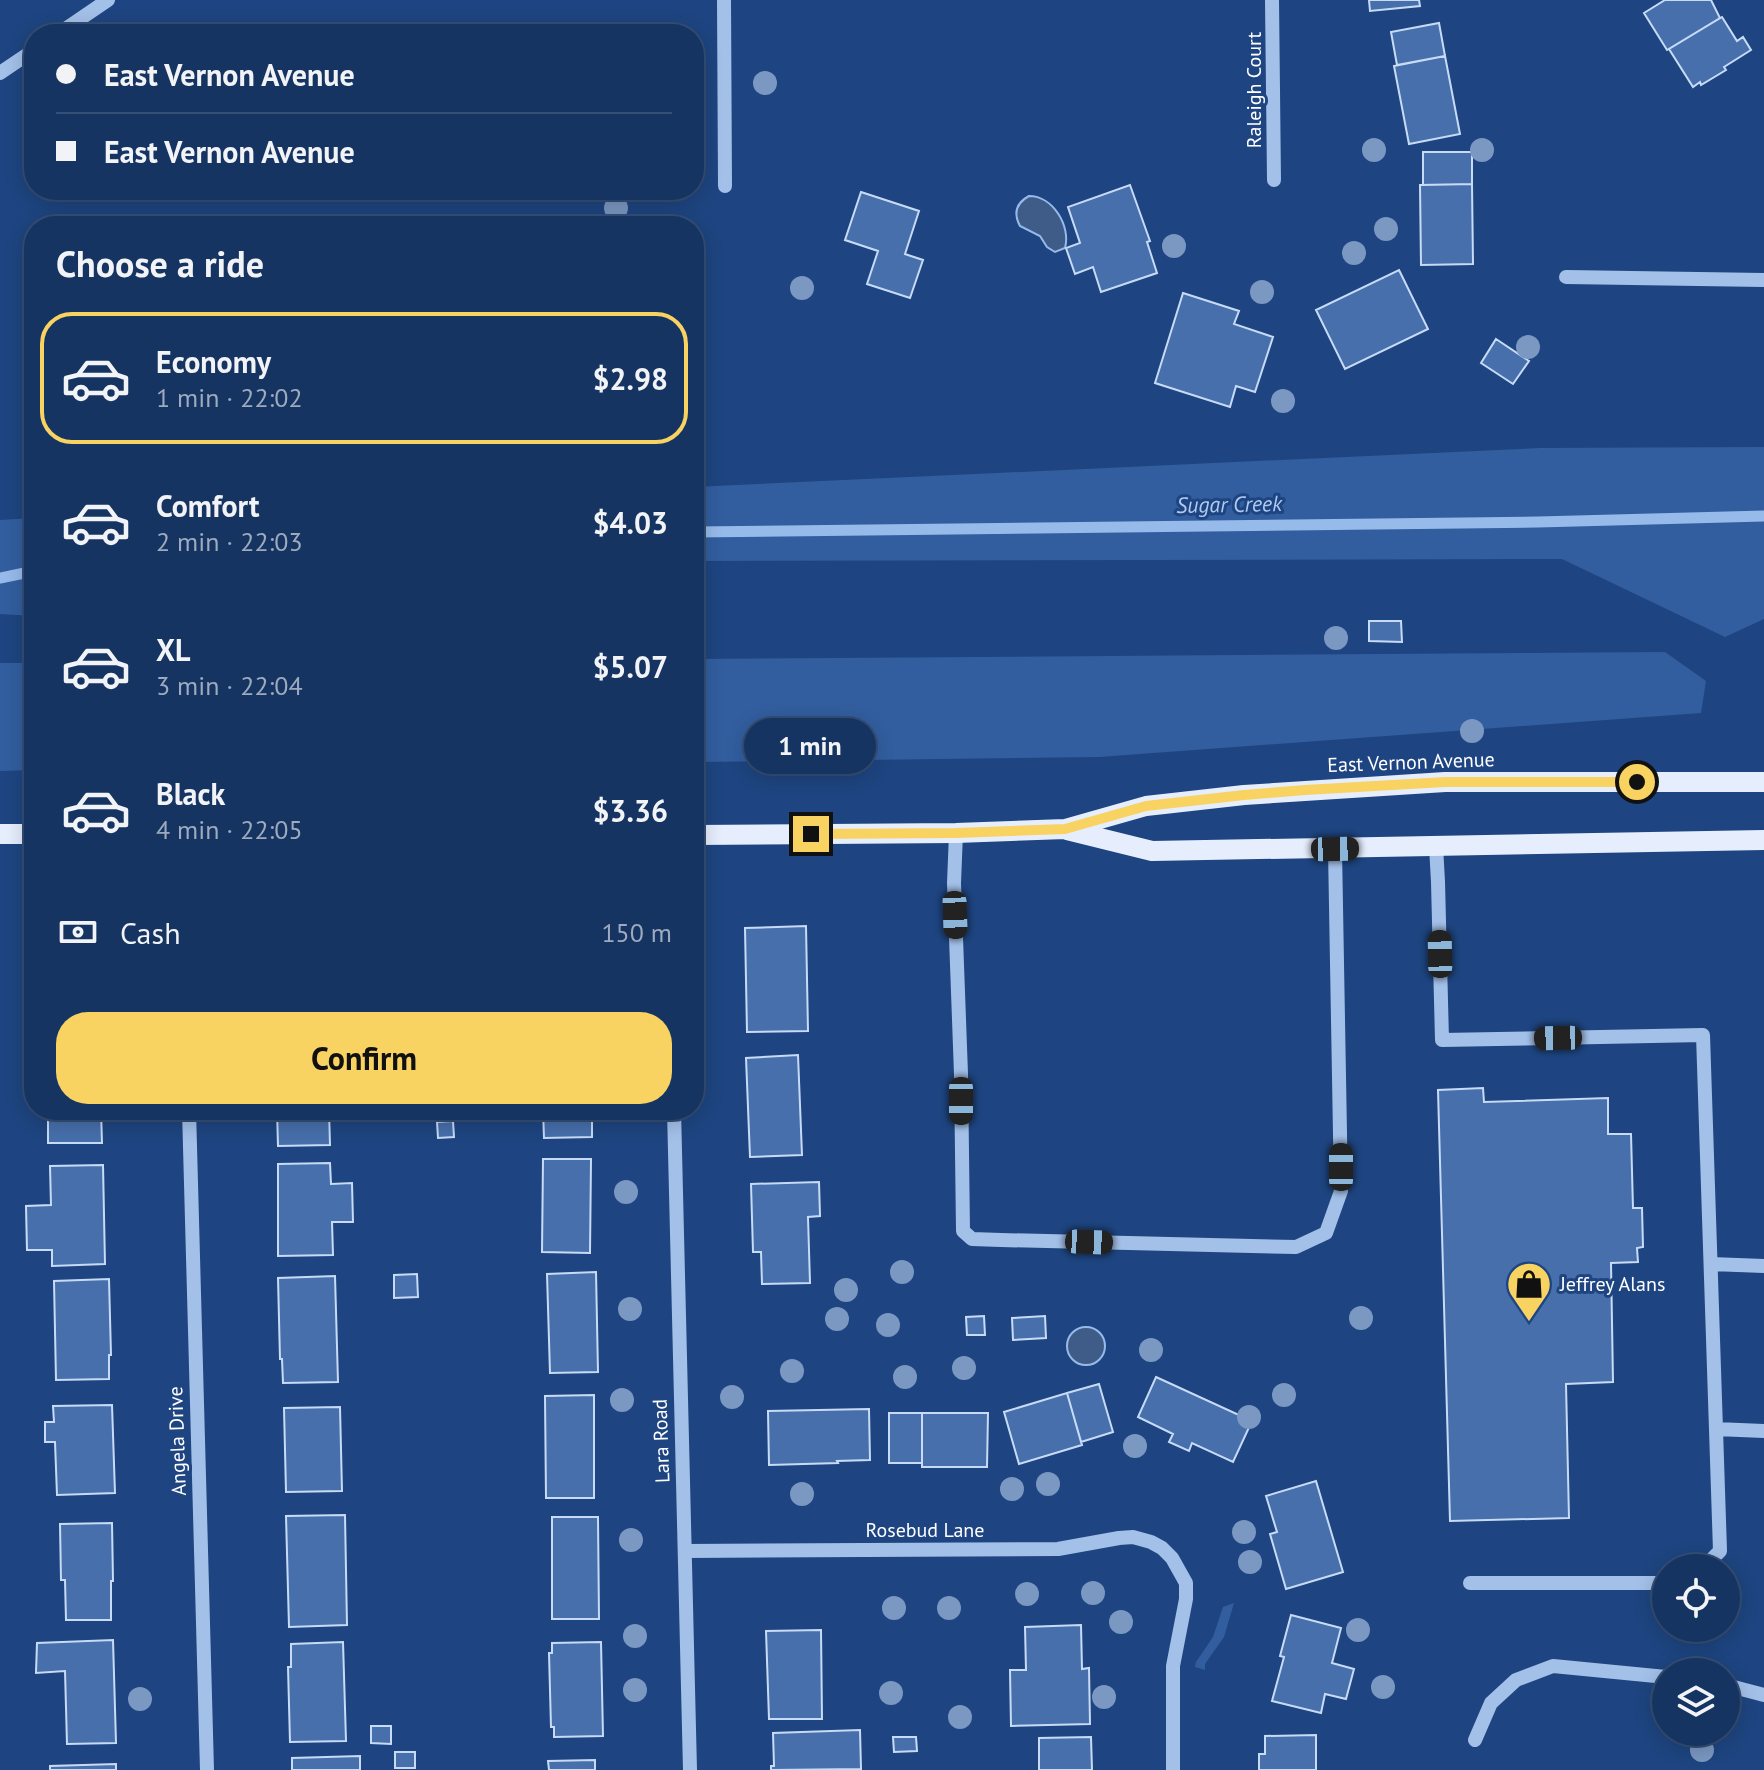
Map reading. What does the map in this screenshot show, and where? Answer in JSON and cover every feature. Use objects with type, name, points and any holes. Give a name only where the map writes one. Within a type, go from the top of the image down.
[{"type":"main road","name":"East Vernon Avenue","points":[[704,835],[1065,829],[1146,806],[1274,792],[1445,782],[1764,782]]},
{"type":"main road","name":"East Vernon Avenue","points":[[1065,829],[1152,851],[1764,840]]},
{"type":"main road","points":[[0,834],[24,834]]},
{"type":"street","points":[[73,24],[108,0]]},
{"type":"street","points":[[724,0],[725,186]]},
{"type":"street","name":"Raleigh Court","points":[[1272,0],[1274,180]]},
{"type":"street","points":[[0,73],[24,57]]},
{"type":"street","points":[[1566,277],[1764,280]]},
{"type":"street","points":[[956,833],[954,883],[963,1231],[972,1239],[1296,1247],[1326,1233],[1341,1191],[1335,849]]},
{"type":"street","points":[[1436,846],[1442,1040],[1703,1035],[1720,1551],[1717,1554]]},
{"type":"street","name":"Angela Drive","points":[[189,1120],[207,1770]]},
{"type":"street","name":"Lara Road","points":[[674,1120],[690,1770]]},
{"type":"street","points":[[1711,1264],[1764,1266]]},
{"type":"street","points":[[1716,1429],[1764,1431]]},
{"type":"street","name":"Rosebud Lane","points":[[685,1551],[1058,1549],[1133,1537],[1151,1542],[1172,1558],[1186,1583],[1173,1666],[1173,1770]]},
{"type":"street","points":[[1470,1583],[1652,1583]]},
{"type":"street","points":[[1475,1740],[1491,1703],[1516,1680],[1553,1666],[1652,1676]]},
{"type":"street","points":[[1740,1689],[1764,1695]]},
{"type":"shaded area","points":[[1029,196],[1046,201],[1058,214],[1065,231],[1065,248],[1055,252],[1047,247],[1040,236],[1020,226],[1017,209]]},
{"type":"shaded area","points":[[1764,447],[1764,619],[1725,637],[1562,559],[704,561],[704,487],[1540,448]]},
{"type":"shaded area","points":[[24,519],[24,615],[0,614],[0,520]]},
{"type":"shaded area","points":[[1665,652],[1706,681],[1701,713],[1099,757],[704,762],[704,659]]},
{"type":"shaded area","points":[[0,663],[24,663],[24,770],[0,771]]},
{"type":"shaded area","points":[[1086,1327],[1100,1332],[1105,1346],[1100,1360],[1086,1365],[1072,1360],[1067,1346],[1072,1332]]},
{"type":"shaded area","points":[[1234,1603],[1224,1637],[1205,1664],[1205,1670],[1195,1667],[1213,1637],[1223,1607]]},
{"type":"building","points":[[1369,0],[1419,0],[1420,6],[1370,11]]},
{"type":"building","points":[[1665,0],[1711,0],[1720,18],[1667,50],[1644,13]]},
{"type":"building","points":[[1722,17],[1737,41],[1743,37],[1751,50],[1724,67],[1726,70],[1693,87],[1669,49]]},
{"type":"building","points":[[1439,23],[1445,56],[1397,65],[1391,32]]},
{"type":"building","points":[[1445,56],[1460,134],[1409,144],[1394,66]]},
{"type":"building","points":[[1423,152],[1472,152],[1472,184],[1423,185]]},
{"type":"building","points":[[1472,184],[1473,264],[1421,265],[1420,185]]},
{"type":"building","points":[[1130,185],[1150,241],[1147,242],[1157,273],[1101,292],[1093,267],[1075,274],[1066,248],[1080,243],[1068,207]]},
{"type":"building","points":[[861,192],[919,211],[905,254],[923,260],[910,298],[867,284],[878,251],[845,240]]},
{"type":"building","points":[[1399,270],[1428,329],[1345,369],[1316,310]]},
{"type":"building","points":[[1183,293],[1239,311],[1234,324],[1273,337],[1255,392],[1236,386],[1230,407],[1155,383]]},
{"type":"building","points":[[1496,339],[1529,361],[1513,384],[1481,363]]},
{"type":"building","points":[[1369,621],[1401,621],[1402,642],[1369,641]]},
{"type":"building","points":[[806,926],[808,1031],[747,1032],[745,928]]},
{"type":"building","points":[[798,1055],[802,1155],[750,1157],[746,1058]]},
{"type":"building","name":"Jeffrey Alans","points":[[1483,1088],[1484,1102],[1608,1098],[1608,1134],[1631,1134],[1633,1208],[1642,1208],[1643,1247],[1637,1248],[1638,1262],[1611,1263],[1613,1382],[1566,1384],[1569,1518],[1450,1521],[1438,1090]]},
{"type":"building","points":[[48,1120],[101,1120],[102,1143],[48,1143]]},
{"type":"building","points":[[277,1120],[329,1120],[330,1145],[278,1146]]},
{"type":"building","points":[[543,1120],[592,1120],[592,1137],[544,1138]]},
{"type":"building","points":[[453,1121],[454,1137],[438,1138],[437,1122]]},
{"type":"building","points":[[543,1159],[591,1159],[590,1253],[542,1252]]},
{"type":"building","points":[[330,1163],[331,1184],[352,1183],[353,1222],[332,1222],[333,1255],[278,1256],[278,1164]]},
{"type":"building","points":[[103,1165],[105,1264],[52,1266],[52,1250],[27,1250],[26,1206],[51,1205],[50,1166]]},
{"type":"building","points":[[819,1182],[820,1216],[808,1217],[810,1283],[762,1284],[761,1252],[753,1252],[751,1184]]},
{"type":"building","points":[[596,1272],[598,1372],[550,1373],[547,1274]]},
{"type":"building","points":[[417,1274],[418,1297],[394,1298],[394,1275]]},
{"type":"building","points":[[335,1276],[338,1382],[283,1383],[278,1278]]},
{"type":"building","points":[[109,1279],[109,1379],[56,1380],[54,1281]]},
{"type":"building","points":[[984,1316],[985,1335],[967,1335],[966,1317]]},
{"type":"building","points":[[1045,1316],[1046,1338],[1013,1340],[1012,1318]]},
{"type":"building","points":[[1156,1377],[1252,1421],[1233,1462],[1192,1443],[1189,1451],[1169,1442],[1173,1434],[1138,1417]]},
{"type":"building","points":[[1099,1384],[1113,1432],[1081,1442],[1067,1393]]},
{"type":"building","points":[[1067,1393],[1082,1445],[1019,1464],[1004,1412]]},
{"type":"building","points":[[594,1395],[594,1498],[546,1498],[545,1396]]},
{"type":"building","points":[[112,1405],[115,1493],[57,1495],[55,1442],[45,1442],[45,1422],[54,1422],[53,1406]]},
{"type":"building","points":[[340,1407],[342,1491],[286,1492],[284,1408]]},
{"type":"building","points":[[869,1409],[870,1460],[769,1465],[768,1411]]},
{"type":"building","points":[[889,1413],[922,1413],[922,1463],[889,1463]]},
{"type":"building","points":[[922,1413],[988,1413],[987,1467],[922,1467]]},
{"type":"building","points":[[1316,1481],[1343,1572],[1286,1589],[1270,1534],[1277,1532],[1266,1496]]},
{"type":"building","points":[[345,1515],[347,1625],[289,1627],[286,1516]]},
{"type":"building","points":[[552,1517],[598,1517],[599,1619],[552,1619]]},
{"type":"building","points":[[112,1523],[111,1620],[66,1620],[65,1580],[61,1580],[60,1524]]},
{"type":"building","points":[[1291,1615],[1341,1628],[1332,1663],[1354,1669],[1346,1699],[1325,1694],[1321,1713],[1272,1701]]},
{"type":"building","points":[[1081,1625],[1082,1669],[1089,1668],[1090,1724],[1011,1726],[1010,1670],[1026,1670],[1025,1627]]},
{"type":"building","points":[[821,1630],[822,1719],[769,1719],[766,1631]]},
{"type":"building","points":[[113,1640],[116,1743],[67,1744],[65,1671],[36,1673],[37,1643]]},
{"type":"building","points":[[343,1642],[346,1741],[290,1742],[288,1667],[291,1667],[291,1644]]},
{"type":"building","points":[[601,1642],[603,1736],[554,1737],[554,1727],[551,1727],[549,1653],[552,1653],[552,1643]]},
{"type":"building","points":[[371,1726],[391,1726],[391,1744],[371,1743]]},
{"type":"building","points":[[860,1730],[861,1769],[771,1770],[774,1766],[773,1733]]},
{"type":"building","points":[[1316,1735],[1316,1770],[1259,1770],[1259,1754],[1265,1754],[1265,1736]]},
{"type":"building","points":[[893,1737],[916,1737],[917,1751],[894,1752]]},
{"type":"building","points":[[1091,1737],[1092,1770],[1039,1770],[1039,1738]]},
{"type":"building","points":[[395,1752],[415,1752],[415,1768],[395,1768]]},
{"type":"building","points":[[360,1756],[360,1770],[292,1770],[292,1758]]},
{"type":"building","points":[[595,1760],[595,1770],[549,1770],[548,1761]]},
{"type":"building","points":[[116,1764],[116,1770],[50,1770],[50,1766]]},
{"type":"waterway","name":"Sugar Creek","points":[[704,532],[1538,522],[1764,516]]},
{"type":"waterway","name":"Sugar Creek","points":[[0,578],[24,573]]},
{"type":"place","name":"Jeffrey Alans","points":[[1529,1323]]},
{"type":"route","points":[[811,834],[1065,829],[1146,806],[1305,790],[1445,782],[1637,782]]}]
